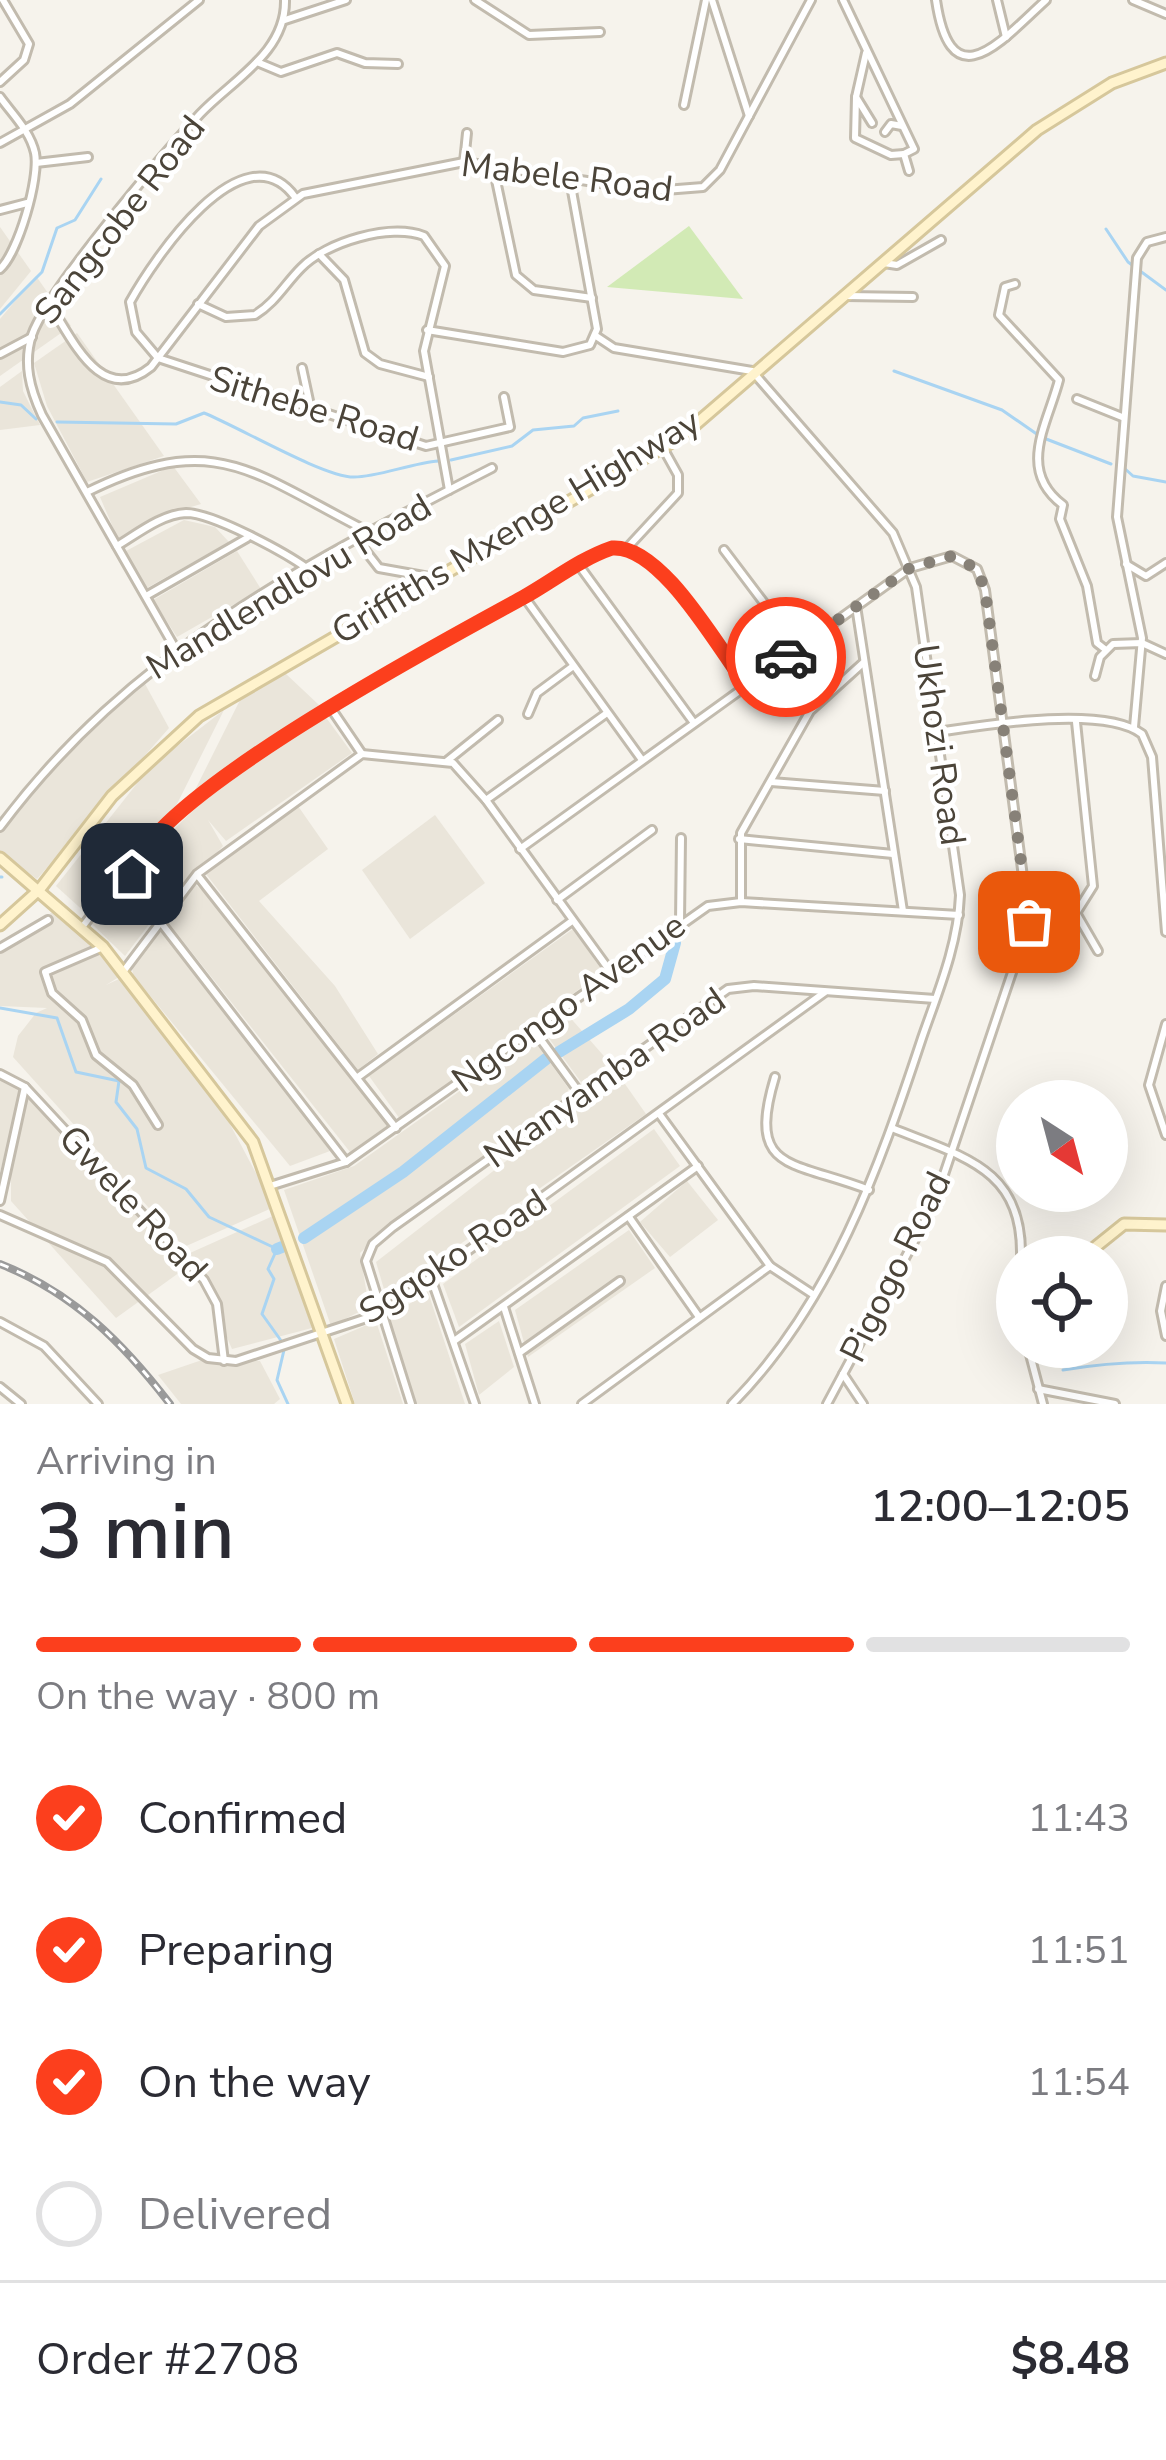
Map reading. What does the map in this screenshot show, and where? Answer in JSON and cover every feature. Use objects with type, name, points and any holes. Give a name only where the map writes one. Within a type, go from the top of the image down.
[{"type":"street","points":[[0,82],[24,60],[29,44],[3,0]]},
{"type":"street","points":[[0,142],[70,104],[199,0]]},
{"type":"street","name":"Sangcobe Road","points":[[175,649],[31,388],[32,337],[50,304],[199,116],[257,62],[284,20],[285,0]]},
{"type":"street","points":[[284,20],[346,0]]},
{"type":"street","points":[[475,0],[529,34],[600,32]]},
{"type":"street","points":[[684,105],[709,0]]},
{"type":"street","points":[[709,0],[749,116]]},
{"type":"street","name":"Mabele Road","points":[[295,197],[464,162],[570,180],[693,191],[720,170],[811,0]]},
{"type":"street","points":[[843,0],[914,149],[904,154],[891,154],[855,138],[860,114],[856,97],[866,51]]},
{"type":"street","points":[[936,0],[942,38],[955,52],[983,55],[1046,0]]},
{"type":"street","points":[[997,0],[1006,37]]},
{"type":"street","points":[[1133,0],[1166,14]]},
{"type":"street","points":[[257,62],[281,72],[337,53],[365,63],[398,64]]},
{"type":"street","name":"Griffiths Mxenge Highway","points":[[0,925],[40,889],[112,796],[200,716],[663,448],[1060,113],[1112,83],[1166,63]]},
{"type":"street","points":[[0,97],[26,131],[36,163],[15,248],[0,269]]},
{"type":"street","points":[[856,97],[872,123]]},
{"type":"street","points":[[885,132],[891,124],[904,128]]},
{"type":"street","points":[[464,162],[467,133]]},
{"type":"street","points":[[904,154],[909,171]]},
{"type":"street","points":[[36,163],[88,157]]},
{"type":"street","points":[[493,166],[516,275],[534,290],[592,298]]},
{"type":"street","points":[[50,304],[88,364],[102,376],[127,380],[158,358],[259,226],[295,197],[276,182],[246,178],[228,183],[204,203],[130,302],[136,332],[158,358]]},
{"type":"street","points":[[427,331],[563,352],[583,350],[596,336],[570,180]]},
{"type":"street","points":[[0,210],[27,203]]},
{"type":"street","points":[[198,304],[226,317],[255,315],[319,254],[400,231],[424,236],[440,252],[446,275],[427,331],[429,376],[449,490]]},
{"type":"street","points":[[1133,728],[1142,643],[1117,517],[1122,417],[1137,258],[1147,242],[1166,237]]},
{"type":"street","points":[[884,263],[896,265],[941,240]]},
{"type":"street","points":[[319,254],[344,280],[364,353],[380,364],[429,376]]},
{"type":"street","points":[[1015,284],[1005,287],[999,315],[1060,380],[1042,420],[1035,452],[1050,495],[1063,505],[1060,519],[1087,586],[1096,644],[1106,650]]},
{"type":"street","points":[[845,296],[913,298]]},
{"type":"street","points":[[596,336],[614,348],[730,365],[756,374]]},
{"type":"street","points":[[0,354],[32,337]]},
{"type":"street","name":"Sithebe Road","points":[[158,358],[419,445],[510,427],[504,397]]},
{"type":"street","points":[[302,368],[310,410]]},
{"type":"street","name":"Ukhozi Road","points":[[732,1404],[814,1295],[869,1190],[959,915],[938,732],[910,568],[880,514],[756,374]]},
{"type":"street","points":[[1077,399],[1122,417]]},
{"type":"street","points":[[346,1162],[138,892],[132,874],[137,856],[179,812],[330,707],[578,564],[628,547],[678,493],[678,475],[663,448]]},
{"type":"street","points":[[87,492],[158,464],[221,460],[370,533]]},
{"type":"street","name":"Mandlendlovu Road","points":[[0,827],[76,734],[175,649],[370,533],[492,468]]},
{"type":"street","points":[[117,546],[159,521],[187,513],[308,569]]},
{"type":"street","points":[[145,596],[247,538]]},
{"type":"street","points":[[358,541],[379,568],[435,578]]},
{"type":"street","points":[[628,547],[658,566],[747,686]]},
{"type":"street","points":[[724,550],[798,648]]},
{"type":"street","name":"Pigogo Road","points":[[826,1404],[923,1229],[1029,922],[985,590],[977,569],[952,556],[910,568]]},
{"type":"street","points":[[1126,564],[1146,576],[1166,563]]},
{"type":"street","points":[[578,564],[694,723]]},
{"type":"street","points":[[520,849],[910,568]]},
{"type":"street","points":[[524,597],[642,760]]},
{"type":"street","points":[[856,606],[904,912]]},
{"type":"street","points":[[1095,676],[1106,650],[1128,640],[1166,654]]},
{"type":"street","points":[[741,902],[739,839],[822,696],[863,663]]},
{"type":"street","points":[[528,714],[537,693],[572,667]]},
{"type":"street","points":[[330,707],[362,754]]},
{"type":"street","points":[[486,800],[607,713]]},
{"type":"street","points":[[447,761],[498,720]]},
{"type":"street","points":[[938,732],[1002,722],[1133,728],[1150,746],[1166,932]]},
{"type":"street","points":[[1029,922],[1076,913],[1093,886],[1076,722]]},
{"type":"street","points":[[123,972],[197,874],[362,754],[447,761],[486,800],[610,971]]},
{"type":"street","points":[[771,782],[885,790]]},
{"type":"street","points":[[1155,795],[1166,797]]},
{"type":"street","points":[[557,900],[652,830]]},
{"type":"street","points":[[680,922],[681,838]]},
{"type":"street","points":[[739,839],[893,854]]},
{"type":"street","points":[[0,858],[103,947],[236,1114],[273,1185],[346,1404]]},
{"type":"street","points":[[83,926],[120,878],[132,874]]},
{"type":"street","points":[[197,874],[395,1128]]},
{"type":"street","name":"Ngcongo Avenue","points":[[273,1185],[346,1162],[708,906],[741,902],[959,915]]},
{"type":"street","points":[[1076,913],[1098,951]]},
{"type":"street","points":[[0,948],[47,920]]},
{"type":"street","points":[[358,1077],[572,921]]},
{"type":"street","points":[[103,947],[45,972],[52,994],[82,1020],[96,1055],[133,1085],[158,1125]]},
{"type":"street","name":"Nkanyamba Road","points":[[411,1404],[366,1261],[373,1244],[728,989],[935,999]]},
{"type":"street","name":"Sgqoko Road","points":[[224,1361],[324,1336],[382,1313],[825,992]]},
{"type":"street","points":[[1166,1024],[1149,1084],[1166,1135]]},
{"type":"street","points":[[532,1029],[579,1092]]},
{"type":"street","name":"Gwele Road","points":[[0,1074],[25,1087],[204,1280],[217,1304],[224,1361]]},
{"type":"street","points":[[775,1077],[762,1120],[764,1139],[773,1153],[869,1190]]},
{"type":"street","points":[[0,1201],[25,1087]]},
{"type":"street","points":[[660,1115],[770,1266],[814,1295]]},
{"type":"street","points":[[892,1128],[951,1152],[996,1179]]},
{"type":"street","points":[[454,1341],[698,1166]]},
{"type":"street","points":[[0,1215],[106,1262],[182,1339],[208,1358],[224,1361]]},
{"type":"street","points":[[629,1216],[699,1317]]},
{"type":"street","points":[[1110,1236],[1124,1225],[1166,1225]]},
{"type":"street","points":[[582,1404],[770,1266]]},
{"type":"street","points":[[431,1278],[476,1404]]},
{"type":"street","points":[[519,1353],[620,1281]]},
{"type":"street","points":[[1166,1286],[1161,1311],[1166,1336]]},
{"type":"street","points":[[504,1307],[536,1404]]},
{"type":"street","points":[[0,1322],[44,1346],[98,1404]]},
{"type":"street","points":[[1033,1368],[1043,1404]]},
{"type":"street","points":[[843,1374],[862,1404]]},
{"type":"street","points":[[0,1387],[21,1404]]},
{"type":"street","points":[[1038,1389],[1115,1404]]},
{"type":"shaded area","points":[[0,227],[31,271],[0,309]]},
{"type":"shaded area","points":[[36,276],[71,326],[0,376],[0,319]]},
{"type":"shaded area","points":[[77,333],[164,456],[87,482],[47,406],[34,363]]},
{"type":"shaded area","points":[[22,371],[23,391],[40,425],[0,430],[0,387]]},
{"type":"shaded area","points":[[173,466],[201,504],[161,516],[118,539],[100,497]]},
{"type":"shaded area","points":[[184,520],[215,527],[229,542],[145,589],[126,551]]},
{"type":"shaded area","points":[[237,551],[261,589],[177,637],[153,600]]},
{"type":"shaded area","points":[[285,673],[319,705],[189,802],[240,700]]},
{"type":"shaded area","points":[[144,682],[169,728],[37,879],[0,852],[0,833],[48,773]]},
{"type":"shaded area","points":[[224,710],[175,808],[88,915],[56,886],[150,767]]},
{"type":"shaded area","points":[[322,712],[352,753],[226,841],[208,820],[223,846],[167,906],[141,885],[141,861],[198,806]]},
{"type":"shaded area","points":[[298,806],[328,849],[259,901],[335,986],[378,1054],[358,1070],[206,874]]},
{"type":"shaded area","points":[[435,815],[485,883],[410,939],[362,870]]},
{"type":"shaded area","points":[[124,884],[150,923],[125,956],[90,922]]},
{"type":"shaded area","points":[[196,885],[218,905],[388,1125],[350,1152],[167,921]]},
{"type":"shaded area","points":[[57,909],[85,932],[119,977],[106,985],[119,979],[215,1096],[274,1207],[184,1247],[13,1057],[18,1036],[36,1013],[47,1008],[0,1006],[0,947]]},
{"type":"shaded area","points":[[162,929],[330,1151],[290,1166],[133,975],[132,967]]},
{"type":"shaded area","points":[[573,929],[603,972],[400,1119],[369,1076]]},
{"type":"shaded area","points":[[567,1014],[610,1063],[581,1082],[545,1033]]},
{"type":"shaded area","points":[[533,1039],[569,1089],[563,1099],[391,1224],[360,1253],[369,1307],[331,1326],[284,1190],[354,1166]]},
{"type":"shaded area","points":[[618,1074],[646,1114],[386,1296],[376,1262]]},
{"type":"shaded area","points":[[0,1077],[17,1083],[21,1094],[0,1172]]},
{"type":"shaded area","points":[[28,1097],[187,1267],[116,1318],[11,1201],[11,1175]]},
{"type":"shaded area","points":[[654,1129],[680,1166],[459,1327],[443,1284]]},
{"type":"shaded area","points":[[687,1181],[718,1220],[670,1257],[640,1222]]},
{"type":"shaded area","points":[[275,1215],[312,1328],[232,1349],[190,1253]]},
{"type":"shaded area","points":[[629,1230],[655,1268],[528,1357],[515,1310]]},
{"type":"shaded area","points":[[428,1292],[465,1404],[416,1404],[387,1318]]},
{"type":"shaded area","points":[[376,1321],[403,1404],[355,1404],[334,1339]]},
{"type":"shaded area","points":[[499,1321],[514,1367],[479,1395],[465,1344]]},
{"type":"shaded area","points":[[202,1360],[260,1361],[280,1399],[274,1404],[181,1404],[158,1375]]},
{"type":"green space","points":[[689,226],[743,299],[607,287]]},
{"type":"waterway","points":[[0,314],[42,272],[57,228],[75,220],[101,179]]},
{"type":"waterway","points":[[1106,229],[1128,262],[1166,290]]},
{"type":"waterway","points":[[894,371],[1002,410],[1041,437],[1111,464]]},
{"type":"waterway","points":[[0,402],[21,405],[36,419]]},
{"type":"waterway","points":[[451,460],[512,446],[533,430],[574,426],[583,418],[618,411]]},
{"type":"waterway","points":[[57,422],[176,424],[204,413],[302,460],[354,477],[439,461]]},
{"type":"waterway","points":[[1123,467],[1133,476],[1166,482]]},
{"type":"waterway","points":[[559,1052],[629,1009],[665,979],[675,943]]},
{"type":"waterway","points":[[0,1008],[57,1018],[76,1072],[119,1081],[116,1102],[137,1129],[146,1168],[186,1189],[209,1217],[277,1249],[268,1269],[274,1279],[262,1314],[282,1342]]},
{"type":"waterway","points":[[304,1238],[403,1172],[546,1059]]},
{"type":"waterway","points":[[277,1249],[282,1247]]},
{"type":"waterway","points":[[284,1350],[277,1380],[288,1404]]},
{"type":"waterway","points":[[1063,1370],[1166,1363]]},
{"type":"railway","points":[[0,1264],[51,1290],[95,1322],[170,1404]]},
{"type":"way so far","points":[[786,657],[910,568],[952,556],[977,569],[985,590],[1029,922]]},
{"type":"route","points":[[132,874],[146,844],[179,812],[330,707],[612,548],[628,547],[658,566],[747,686],[786,657]]}]
